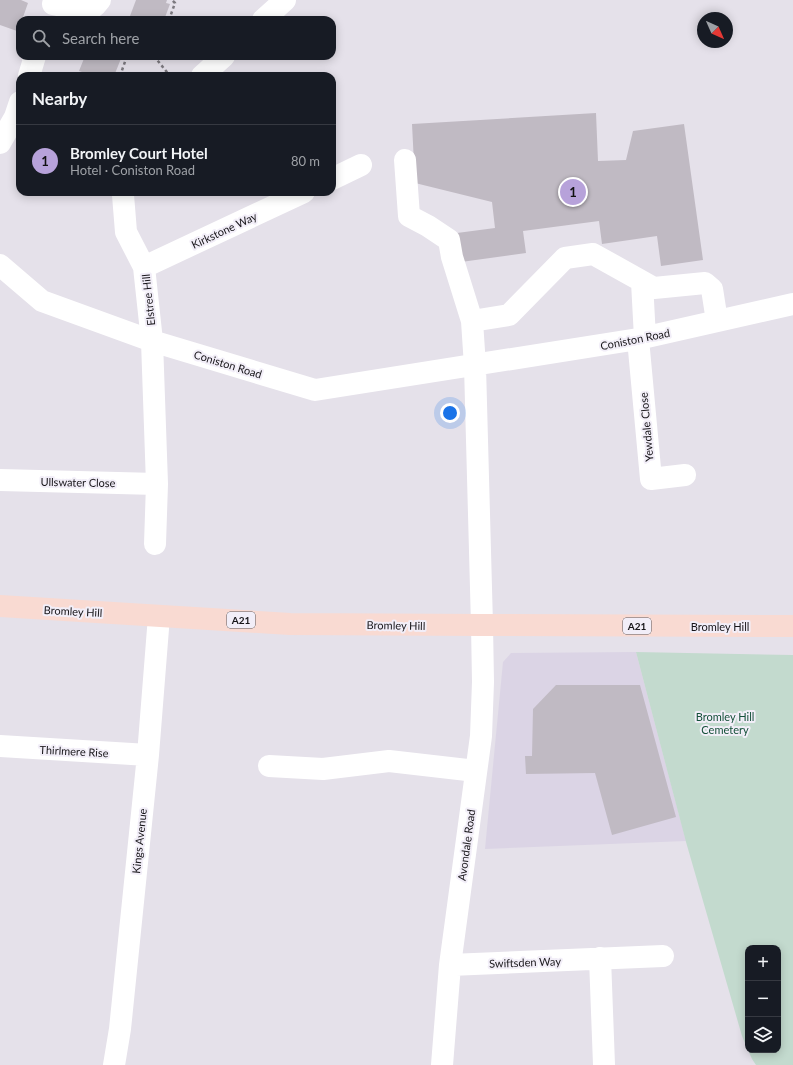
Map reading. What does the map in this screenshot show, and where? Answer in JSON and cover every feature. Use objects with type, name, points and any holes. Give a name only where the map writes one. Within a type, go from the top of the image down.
[{"type":"main road","name":"Bromley Hill","points":[[0,606],[290,624],[793,626]]},
{"type":"street","points":[[51,8],[76,9],[95,6],[100,0]]},
{"type":"street","points":[[267,16],[285,0]]},
{"type":"street","points":[[30,72],[34,60]]},
{"type":"street","points":[[206,72],[220,60]]},
{"type":"street","points":[[0,143],[16,114]]},
{"type":"street","points":[[405,160],[409,216],[428,226],[449,240],[452,257],[472,321],[475,366],[482,625]]},
{"type":"street","points":[[336,177],[361,165]]},
{"type":"street","name":"Elstree Hill","points":[[123,196],[126,232],[144,267],[152,341]]},
{"type":"street","name":"Kirkstone Way","points":[[144,267],[295,196]]},
{"type":"street","points":[[472,321],[509,315],[565,258],[593,254],[654,288],[705,283],[712,289],[717,321]]},
{"type":"street","name":"Coniston Road","points":[[0,265],[42,301],[152,341],[315,390],[475,366],[642,338],[793,304]]},
{"type":"street","points":[[642,282],[642,338]]},
{"type":"street","name":"Yewdale Close","points":[[642,338],[651,479],[685,475]]},
{"type":"street","points":[[152,341],[157,484],[155,544]]},
{"type":"street","name":"Ullswater Close","points":[[0,480],[157,484]]},
{"type":"street","name":"Kings Avenue","points":[[114,1065],[120,1029],[148,755],[159,616]]},
{"type":"street","name":"Avondale Road","points":[[442,1065],[450,964],[481,736],[483,682],[482,625]]},
{"type":"street","name":"Thirlmere Rise","points":[[0,746],[148,755]]},
{"type":"street","points":[[269,766],[323,770],[389,761],[476,771]]},
{"type":"street","name":"Swiftsden Way","points":[[450,964],[663,956]]},
{"type":"street","points":[[600,958],[604,1065]]},
{"type":"path","points":[[170,16],[175,4],[172,0]]},
{"type":"path","points":[[121,72],[126,60]]},
{"type":"path","points":[[157,60],[167,72]]},
{"type":"shaded area","points":[[636,652],[686,841],[485,849],[503,662],[511,653]]},
{"type":"green space","name":"Bromley Hill Cemetery","points":[[636,652],[793,655],[793,1065],[756,1065],[749,1053],[781,1053],[781,945],[745,945],[745,1043],[686,842]]},
{"type":"building","points":[[0,0],[21,0],[28,3],[23,16],[16,16],[16,31],[0,25]]},
{"type":"building","points":[[136,0],[167,0],[166,3],[170,4],[166,16],[130,16]]},
{"type":"building","points":[[83,60],[120,60],[116,72],[79,71]]},
{"type":"building","points":[[596,113],[598,161],[626,160],[633,131],[684,124],[703,260],[661,266],[657,236],[602,244],[599,221],[523,231],[526,253],[461,262],[457,233],[495,228],[492,202],[415,183],[412,124]]},
{"type":"building","points":[[556,685],[640,685],[676,817],[612,835],[595,773],[526,774],[525,756],[532,756],[533,709]]},
{"type":"place","name":"Bromley Court Hotel","points":[[573,192]]}]
